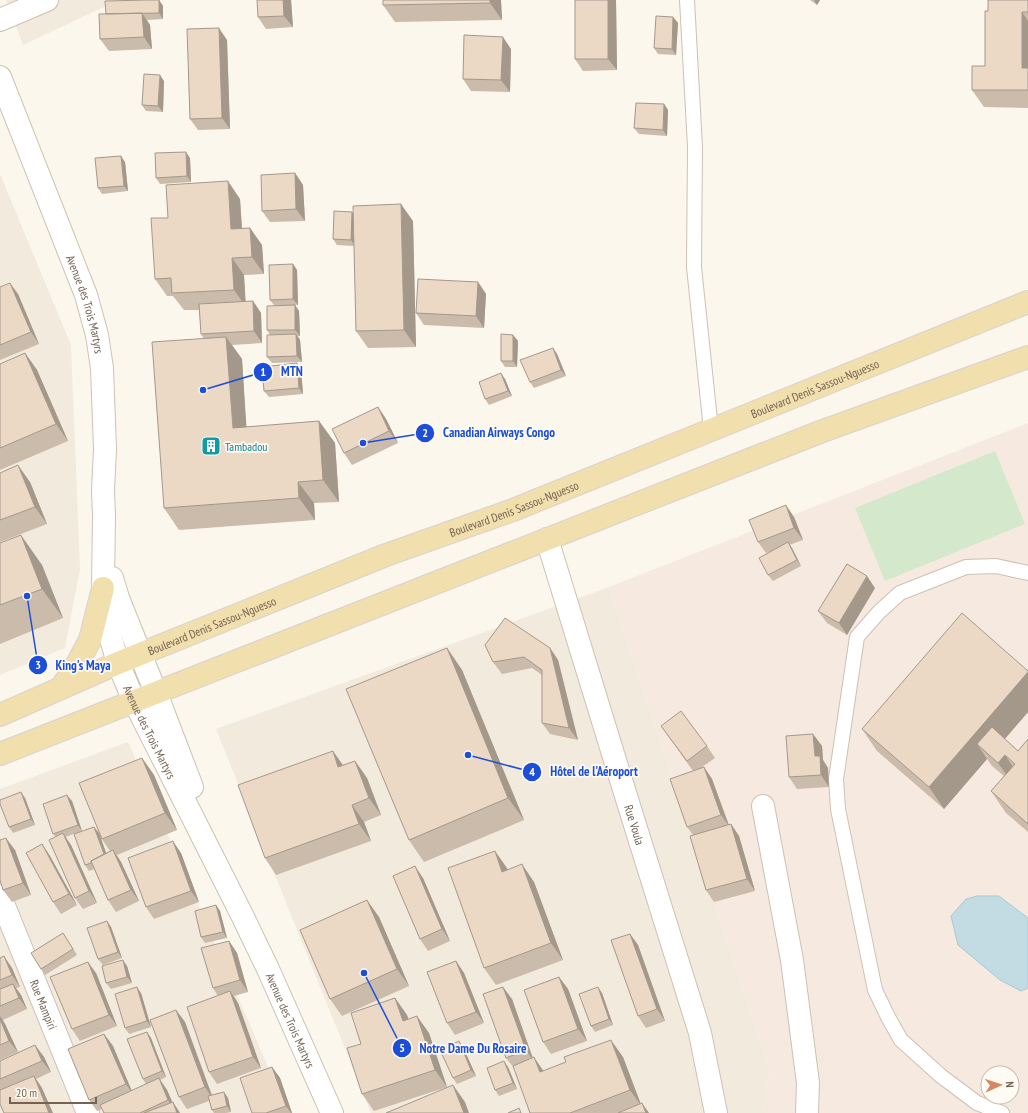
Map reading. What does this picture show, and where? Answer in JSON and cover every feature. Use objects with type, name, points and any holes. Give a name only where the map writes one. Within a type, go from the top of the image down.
[{"type":"main road","points":[[0,20],[47,0]]},
{"type":"main road","name":"Avenue des Trois Martyrs","points":[[0,77],[86,295],[97,335],[102,368],[105,442],[103,491],[103,588],[109,632],[118,663],[134,701],[228,886],[268,969],[332,1113]]},
{"type":"main road","name":"Boulevard Denis Sassou-Nguesso","points":[[0,715],[118,663],[386,555],[513,510],[1028,302]]},
{"type":"main road","points":[[0,754],[813,435],[1028,357]]},
{"type":"main road","name":"Rue Voula","points":[[547,539],[632,817],[700,1032],[716,1113]]},
{"type":"main road","name":"Avenue des Trois Martyrs","points":[[103,544],[118,598],[156,693],[228,886]]},
{"type":"main road","points":[[60,688],[75,668],[90,640],[103,588]]},
{"type":"main road","points":[[763,806],[792,960],[808,1083],[807,1113]]},
{"type":"main road","name":"Rue Mampiri","points":[[0,896],[88,1113]]},
{"type":"lane","points":[[687,0],[696,147],[694,268],[711,430]]},
{"type":"lane","points":[[1002,1113],[978,1103],[941,1076],[901,1040],[888,1017],[875,990],[838,809],[836,779],[857,637],[879,612],[900,593],[966,567],[996,566],[1028,573]]},
{"type":"shaded area","points":[[6,0],[119,0],[23,45]]},
{"type":"shaded area","points":[[0,174],[71,345],[80,569],[65,648],[0,675]]},
{"type":"shaded area","points":[[1028,423],[1028,1113],[762,1113],[770,1070],[609,587]]},
{"type":"shaded area","points":[[609,587],[770,1070],[762,1113],[371,1113],[216,729]]},
{"type":"shaded area","points":[[128,742],[288,1113],[0,1113],[0,789]]},
{"type":"green space","points":[[995,451],[1025,524],[885,581],[855,508]]},
{"type":"water","points":[[977,896],[999,896],[1028,918],[1028,988],[1021,991],[1000,980],[958,945],[951,916],[966,899]]},
{"type":"building","points":[[159,0],[159,13],[106,14],[105,1]]},
{"type":"building","points":[[257,0],[283,0],[284,16],[258,17]]},
{"type":"building","points":[[383,0],[490,0],[490,3],[383,5]]},
{"type":"building","points":[[575,0],[608,0],[608,59],[575,59]]},
{"type":"building","points":[[988,0],[1028,0],[1028,12],[1022,12],[1022,68],[1028,68],[1028,90],[972,90],[972,66],[985,66],[985,11],[988,11]]},
{"type":"building","points":[[142,13],[144,37],[100,39],[99,14]]},
{"type":"building","points":[[656,16],[673,17],[672,49],[654,48]]},
{"type":"building","points":[[219,28],[222,118],[190,119],[187,29]]},
{"type":"building","points":[[464,35],[503,37],[501,80],[463,79]]},
{"type":"building","points":[[144,74],[160,75],[158,106],[142,105]]},
{"type":"building","points":[[636,103],[664,104],[663,130],[634,128]]},
{"type":"building","points":[[186,152],[187,176],[156,178],[155,153]]},
{"type":"building","points":[[121,156],[124,186],[98,188],[95,158]]},
{"type":"building","points":[[295,173],[296,209],[262,211],[261,175]]},
{"type":"building","points":[[228,181],[231,229],[250,228],[252,257],[232,258],[234,290],[172,293],[171,278],[155,279],[151,218],[168,218],[166,185]]},
{"type":"building","points":[[401,204],[404,330],[356,331],[353,206]]},
{"type":"building","points":[[334,211],[352,212],[351,240],[333,239]]},
{"type":"building","points":[[293,264],[293,299],[270,300],[269,265]]},
{"type":"building","points":[[418,279],[478,282],[476,316],[416,313]]},
{"type":"building","points":[[10,283],[31,332],[0,345],[0,287]]},
{"type":"building","points":[[253,301],[254,331],[201,334],[199,304]]},
{"type":"building","points":[[295,305],[295,330],[267,330],[267,306]]},
{"type":"building","points":[[296,334],[297,356],[267,357],[267,335]]},
{"type":"building","points":[[501,334],[513,335],[513,361],[501,361]]},
{"type":"building","name":"Tambadou","points":[[226,337],[233,428],[319,421],[323,480],[298,482],[299,498],[164,508],[152,342]]},
{"type":"building","points":[[553,348],[561,370],[530,382],[520,360]]},
{"type":"building","points":[[25,353],[56,424],[0,448],[0,364]]},
{"type":"building","points":[[297,363],[299,388],[264,391],[262,367]]},
{"type":"building","points":[[501,373],[508,391],[485,399],[479,382]]},
{"type":"building","points":[[378,407],[389,431],[344,453],[332,429]]},
{"type":"building","points":[[18,465],[35,507],[0,520],[0,473]]},
{"type":"building","points":[[786,505],[794,528],[758,542],[749,520]]},
{"type":"building","points":[[21,535],[42,589],[0,605],[0,543]]},
{"type":"building","points":[[788,542],[797,560],[768,575],[759,558]]},
{"type":"building","points":[[847,564],[867,576],[839,623],[818,611]]},
{"type":"building","points":[[962,613],[1028,672],[929,787],[862,729]]},
{"type":"building","points":[[505,618],[550,648],[569,728],[542,723],[542,670],[524,657],[493,662],[485,645]]},
{"type":"building","points":[[447,648],[508,798],[409,840],[346,689]]},
{"type":"building","points":[[681,711],[707,746],[687,761],[661,726]]},
{"type":"building","points":[[992,727],[1018,751],[1028,739],[1028,824],[991,791],[1015,764],[1005,755],[998,763],[977,744]]},
{"type":"building","points":[[813,734],[815,756],[820,756],[821,775],[789,777],[786,736]]},
{"type":"building","points":[[333,751],[338,767],[355,761],[369,798],[352,805],[359,824],[265,858],[238,785]]},
{"type":"building","points":[[142,758],[165,813],[102,839],[79,783]]},
{"type":"building","points":[[704,767],[721,815],[687,827],[670,779]]},
{"type":"building","points":[[21,792],[31,819],[9,827],[0,804],[0,800]]},
{"type":"building","points":[[67,795],[78,825],[53,834],[43,804]]},
{"type":"building","points":[[731,824],[747,879],[706,890],[690,836]]},
{"type":"building","points":[[94,827],[104,854],[91,861],[91,863],[85,865],[74,834]]},
{"type":"building","points":[[63,833],[89,891],[75,898],[49,840]]},
{"type":"building","points":[[6,838],[23,883],[3,890],[0,880],[0,840]]},
{"type":"building","points":[[173,841],[191,891],[146,907],[128,858]]},
{"type":"building","points":[[42,844],[69,894],[53,902],[26,853]]},
{"type":"building","points":[[113,850],[131,890],[108,900],[91,861]]},
{"type":"building","points":[[495,851],[502,872],[522,864],[551,943],[484,968],[448,868]]},
{"type":"building","points":[[415,866],[442,929],[420,939],[393,876]]},
{"type":"building","points":[[367,900],[397,969],[330,999],[300,930]]},
{"type":"building","points":[[216,905],[223,932],[201,937],[195,911]]},
{"type":"building","points":[[107,921],[118,952],[98,959],[87,928]]},
{"type":"building","points":[[63,933],[73,949],[41,969],[31,953]]},
{"type":"building","points":[[630,934],[657,1009],[638,1016],[611,940]]},
{"type":"building","points":[[229,941],[240,980],[213,988],[201,948]]},
{"type":"building","points":[[4,956],[12,975],[0,980],[0,958]]},
{"type":"building","points":[[123,960],[127,977],[106,983],[102,966]]},
{"type":"building","points":[[456,961],[476,1012],[447,1023],[427,972]]},
{"type":"building","points":[[88,962],[109,1015],[72,1029],[50,977]]},
{"type":"building","points":[[559,977],[578,1029],[543,1042],[524,990]]},
{"type":"building","points":[[13,984],[19,998],[0,1006],[0,989]]},
{"type":"building","points":[[137,987],[147,1021],[125,1028],[115,994]]},
{"type":"building","points":[[503,987],[526,1050],[506,1058],[483,994]]},
{"type":"building","points":[[598,987],[609,1019],[591,1026],[579,994]]},
{"type":"building","points":[[230,991],[253,1057],[209,1072],[187,1007]]},
{"type":"building","points":[[395,998],[403,1021],[417,1016],[435,1070],[362,1094],[347,1048],[361,1044],[351,1013]]},
{"type":"building","points":[[176,1010],[205,1087],[179,1097],[150,1020]]},
{"type":"building","points":[[0,1019],[9,1041],[0,1045]]},
{"type":"building","points":[[147,1032],[162,1071],[143,1079],[127,1039]]},
{"type":"building","points":[[104,1034],[126,1084],[89,1100],[68,1049]]},
{"type":"building","points":[[611,1040],[630,1090],[570,1113],[530,1113],[513,1066],[534,1057],[540,1072],[566,1062],[564,1057]]},
{"type":"building","points":[[459,1041],[471,1070],[453,1078],[440,1050]]},
{"type":"building","points":[[35,1045],[42,1061],[0,1079],[0,1061]]},
{"type":"building","points":[[504,1061],[513,1083],[495,1090],[487,1068]]},
{"type":"building","points":[[272,1067],[286,1106],[266,1113],[252,1113],[240,1078]]},
{"type":"building","points":[[34,1076],[49,1113],[4,1113],[0,1104],[0,1090]]},
{"type":"building","points":[[159,1078],[168,1100],[140,1113],[104,1113],[100,1105]]},
{"type":"building","points":[[453,1085],[464,1113],[386,1113]]},
{"type":"building","points":[[224,1092],[227,1106],[212,1110],[208,1096]]},
{"type":"building","points":[[173,1102],[177,1113],[144,1113]]},
{"type":"building","points":[[642,1103],[646,1113],[618,1113]]},
{"type":"building","points":[[519,1108],[521,1113],[508,1113]]},
{"type":"place","name":"MTN","points":[[203,390]]},
{"type":"place","name":"Canadian Airways Congo","points":[[363,443]]},
{"type":"place","name":"Tambadou","points":[[211,446]]},
{"type":"place","name":"King's Maya","points":[[27,596]]},
{"type":"place","name":"Hôtel de l'Aéroport","points":[[468,755]]},
{"type":"place","name":"Notre Dame Du Rosaire","points":[[364,973]]}]
